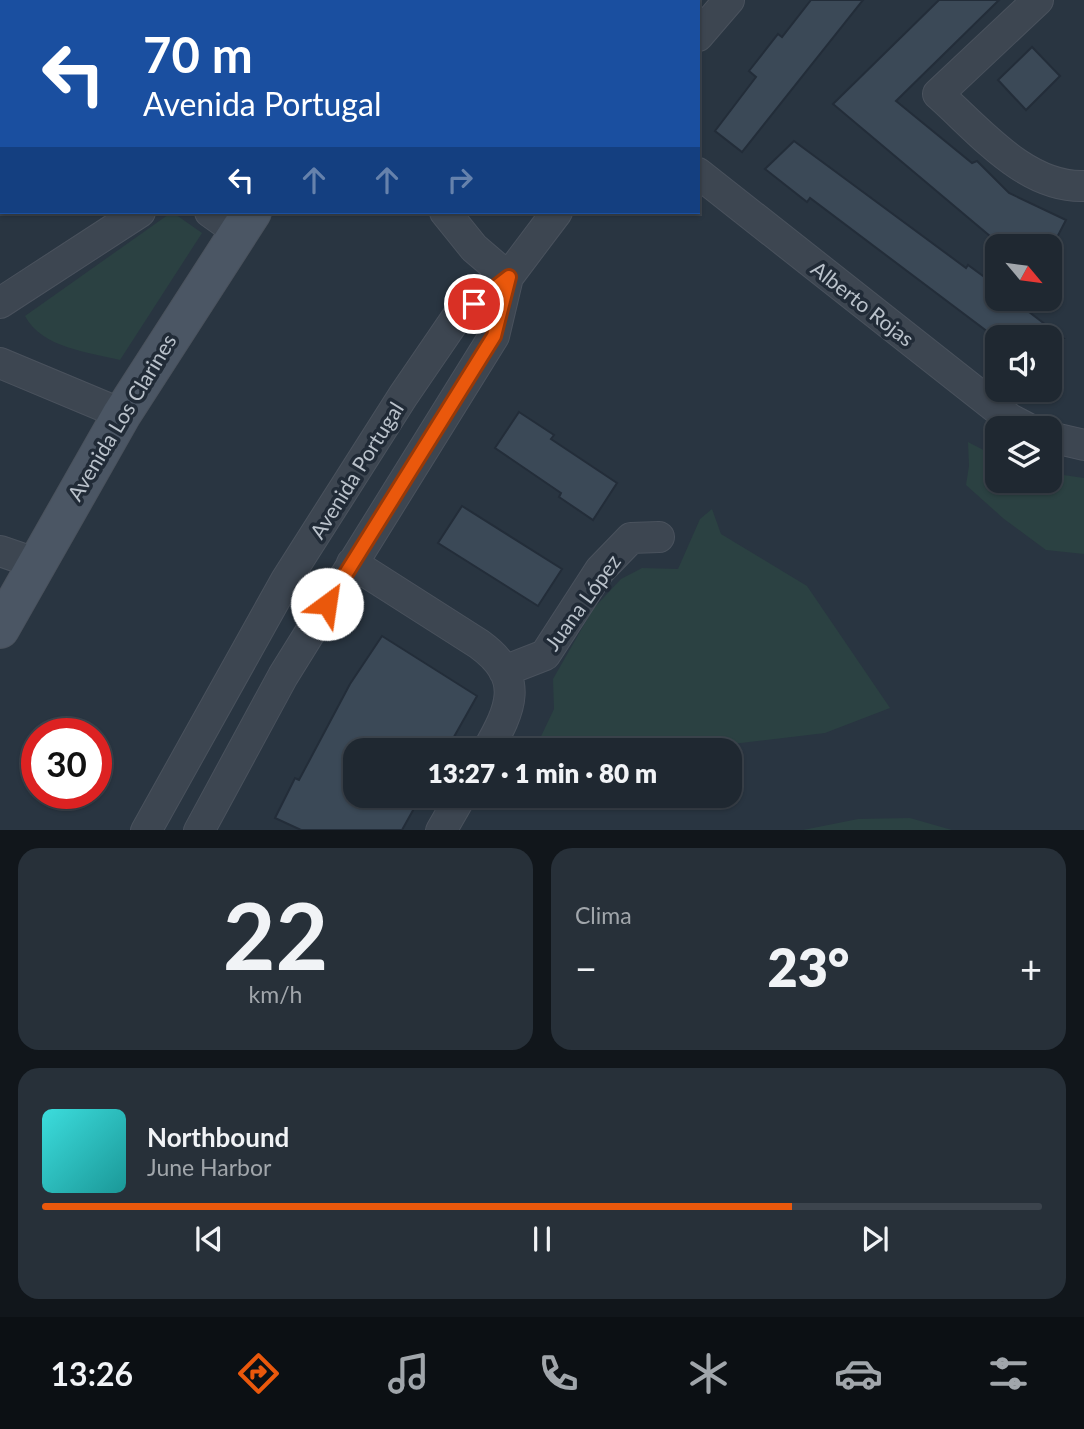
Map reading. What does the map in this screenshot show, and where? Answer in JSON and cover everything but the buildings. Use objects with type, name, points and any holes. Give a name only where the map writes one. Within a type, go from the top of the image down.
[{"type":"street","points":[[700,34],[729,0]]},
{"type":"street","points":[[1038,0],[938,94],[1022,167],[1054,184],[1084,186]]},
{"type":"street","name":"Alberto Rojas","points":[[700,175],[1006,416]]},
{"type":"street","points":[[0,303],[137,214]]},
{"type":"street","points":[[447,214],[474,248],[509,277]]},
{"type":"street","name":"Avenida Portugal","points":[[147,830],[286,580],[403,396],[457,317],[509,277],[556,214]]},
{"type":"street","name":"Avenida Los Clarines","points":[[0,629],[18,557],[122,414],[233,219]]},
{"type":"street","name":"Avenida Portugal","points":[[200,830],[283,676],[494,336],[509,277]]},
{"type":"street","points":[[0,363],[122,414]]},
{"type":"street","points":[[1062,440],[1084,445]]},
{"type":"street","name":"Juana López","points":[[504,671],[545,655],[600,570],[631,538],[659,537]]},
{"type":"street","points":[[352,563],[479,644],[498,660],[509,685],[507,716],[494,738]]},
{"type":"street","points":[[442,830],[454,808]]},
{"type":"green space","points":[[169,214],[175,214],[202,233],[120,360],[54,342],[33,327],[25,316]]},
{"type":"green space","points":[[968,442],[985,451],[985,493],[1062,493],[1062,475],[1084,478],[1084,554],[1046,550],[1004,519],[966,485],[969,466]]},
{"type":"green space","points":[[712,509],[721,534],[807,586],[890,708],[825,733],[742,743],[742,738],[540,738],[554,709],[553,679],[593,609],[621,579],[642,568],[678,569],[700,519]]},
{"type":"green space","points":[[910,818],[952,830],[803,830],[858,819]]},
{"type":"route","points":[[327,604],[494,336],[509,277],[474,304]]}]
